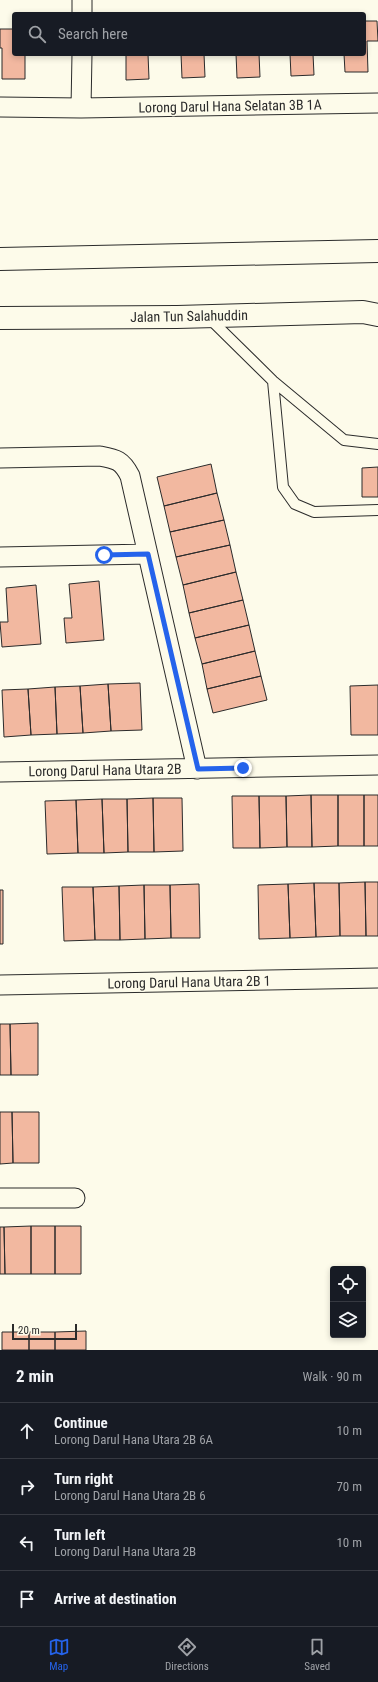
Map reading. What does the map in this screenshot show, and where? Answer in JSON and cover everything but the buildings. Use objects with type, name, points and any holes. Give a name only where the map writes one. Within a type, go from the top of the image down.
[{"type":"highway","points":[[0,259],[378,251]]},
{"type":"highway","name":"Jalan Tun Salahuddin","points":[[0,318],[206,316],[363,312],[378,315]]},
{"type":"street","points":[[82,0],[82,12]]},
{"type":"street","points":[[81,108],[82,56]]},
{"type":"street","name":"Lorong Darul Hana Selatan 3B 1A","points":[[0,107],[81,108],[378,104]]},
{"type":"street","points":[[0,458],[100,456],[115,459],[125,466],[130,476],[198,769]]},
{"type":"street","points":[[0,557],[148,554]]},
{"type":"street","name":"Lorong Darul Hana Utara 2B","points":[[0,772],[378,765]]},
{"type":"street","name":"Lorong Darul Hana Utara 2B 1","points":[[0,985],[378,978]]},
{"type":"street","points":[[0,1198],[75,1198]]},
{"type":"lane","points":[[206,316],[273,381],[344,440],[378,444]]},
{"type":"lane","points":[[273,381],[283,487],[295,504],[314,512],[378,510]]},
{"type":"route","points":[[104,555],[148,554],[198,769],[243,768]]}]
